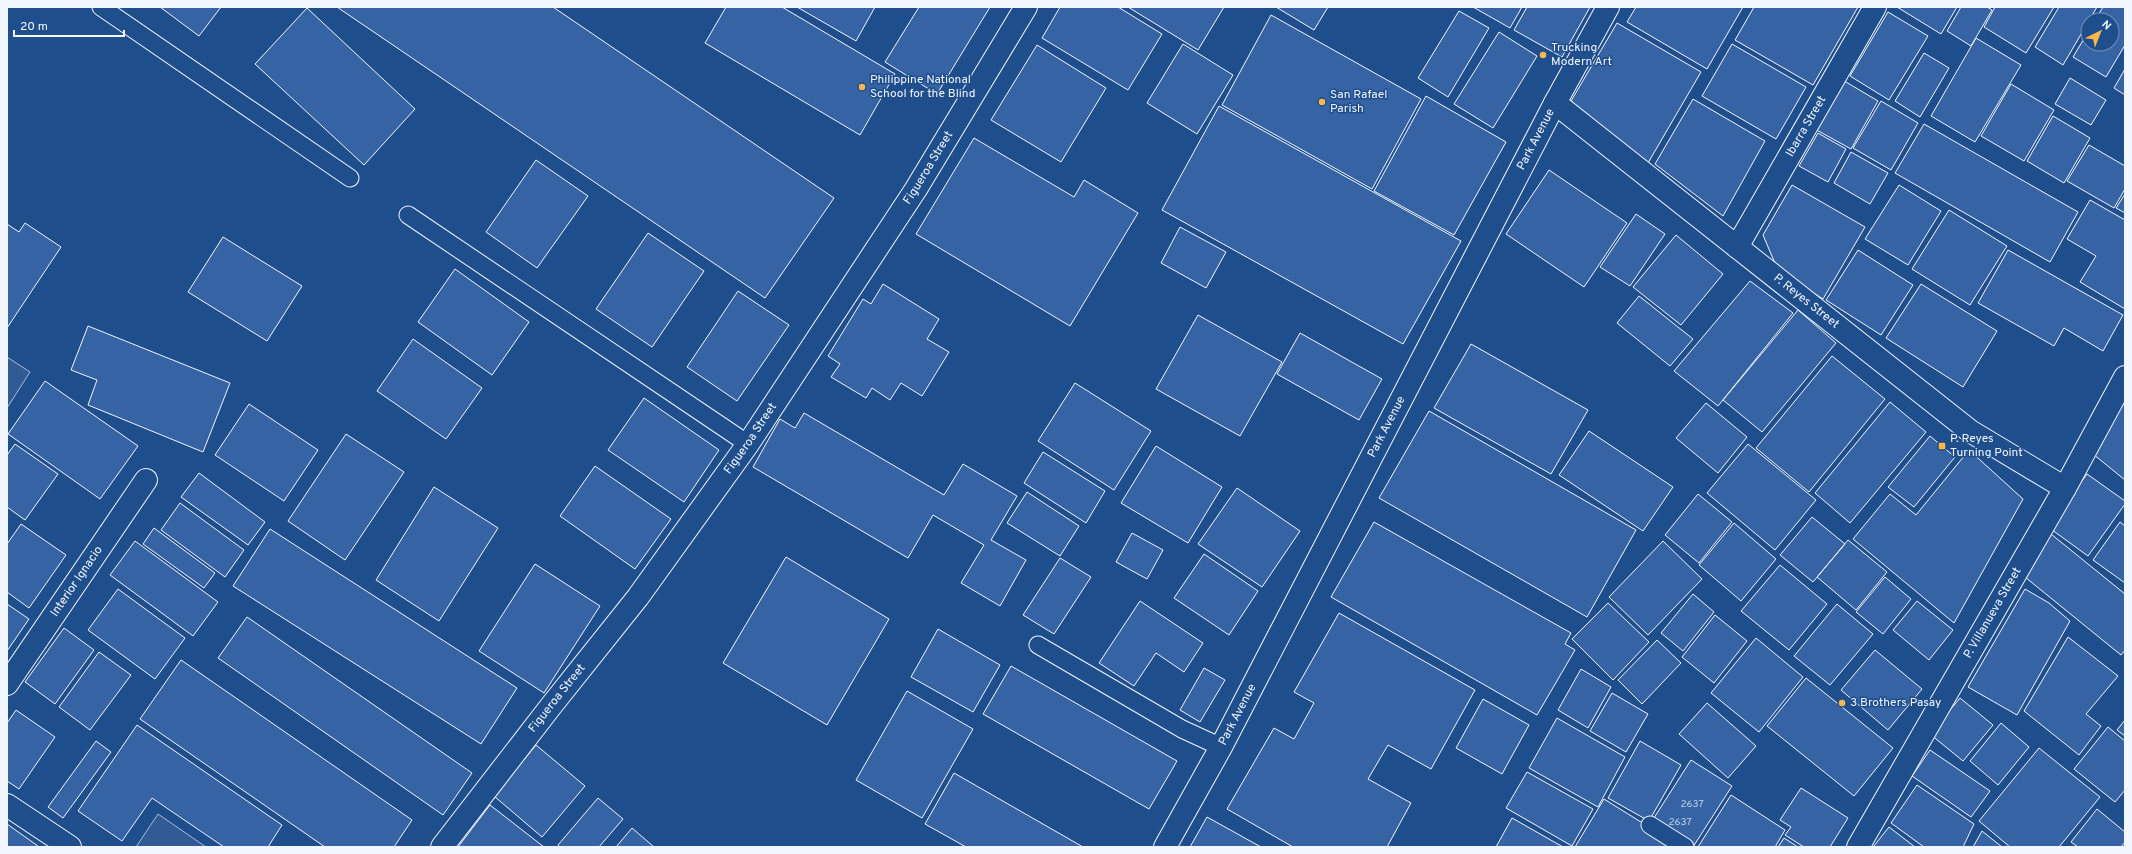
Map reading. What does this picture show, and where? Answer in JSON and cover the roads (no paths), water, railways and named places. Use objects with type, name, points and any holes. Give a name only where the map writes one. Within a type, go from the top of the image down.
[{"type":"street","name":"Figueroa Street","points":[[442,847],[551,706],[638,597],[748,444],[916,189],[1026,7]]},
{"type":"street","name":"Park Avenue","points":[[1165,847],[1221,747],[1555,103],[1608,7]]},
{"type":"street","name":"Ibarra Street","points":[[1737,247],[1876,7]]},
{"type":"street","name":"P. Reyes Street","points":[[1555,103],[1970,431],[2065,488]]},
{"type":"street","name":"P. Villanueva Street","points":[[1858,847],[2065,488],[2125,377]]},
{"type":"street","name":"Interior Ignacio","points":[[7,684],[146,480]]},
{"type":"street","points":[[7,805],[70,847]]},
{"type":"lane","points":[[101,7],[350,178]]},
{"type":"lane","points":[[408,215],[748,444]]},
{"type":"lane","points":[[1038,645],[1182,729],[1221,747]]},
{"type":"lane","points":[[1650,825],[1685,847]]},
{"type":"place","name":"Trucking Modern Art","points":[[1543,55]]},
{"type":"place","name":"Philippine National School for the Blind","points":[[862,87]]},
{"type":"place","name":"San Rafael Parish","points":[[1322,102]]},
{"type":"place","name":"P. Reyes Turning Point","points":[[1942,446]]},
{"type":"place","name":"3 Brothers Pasay","points":[[1842,703]]}]
